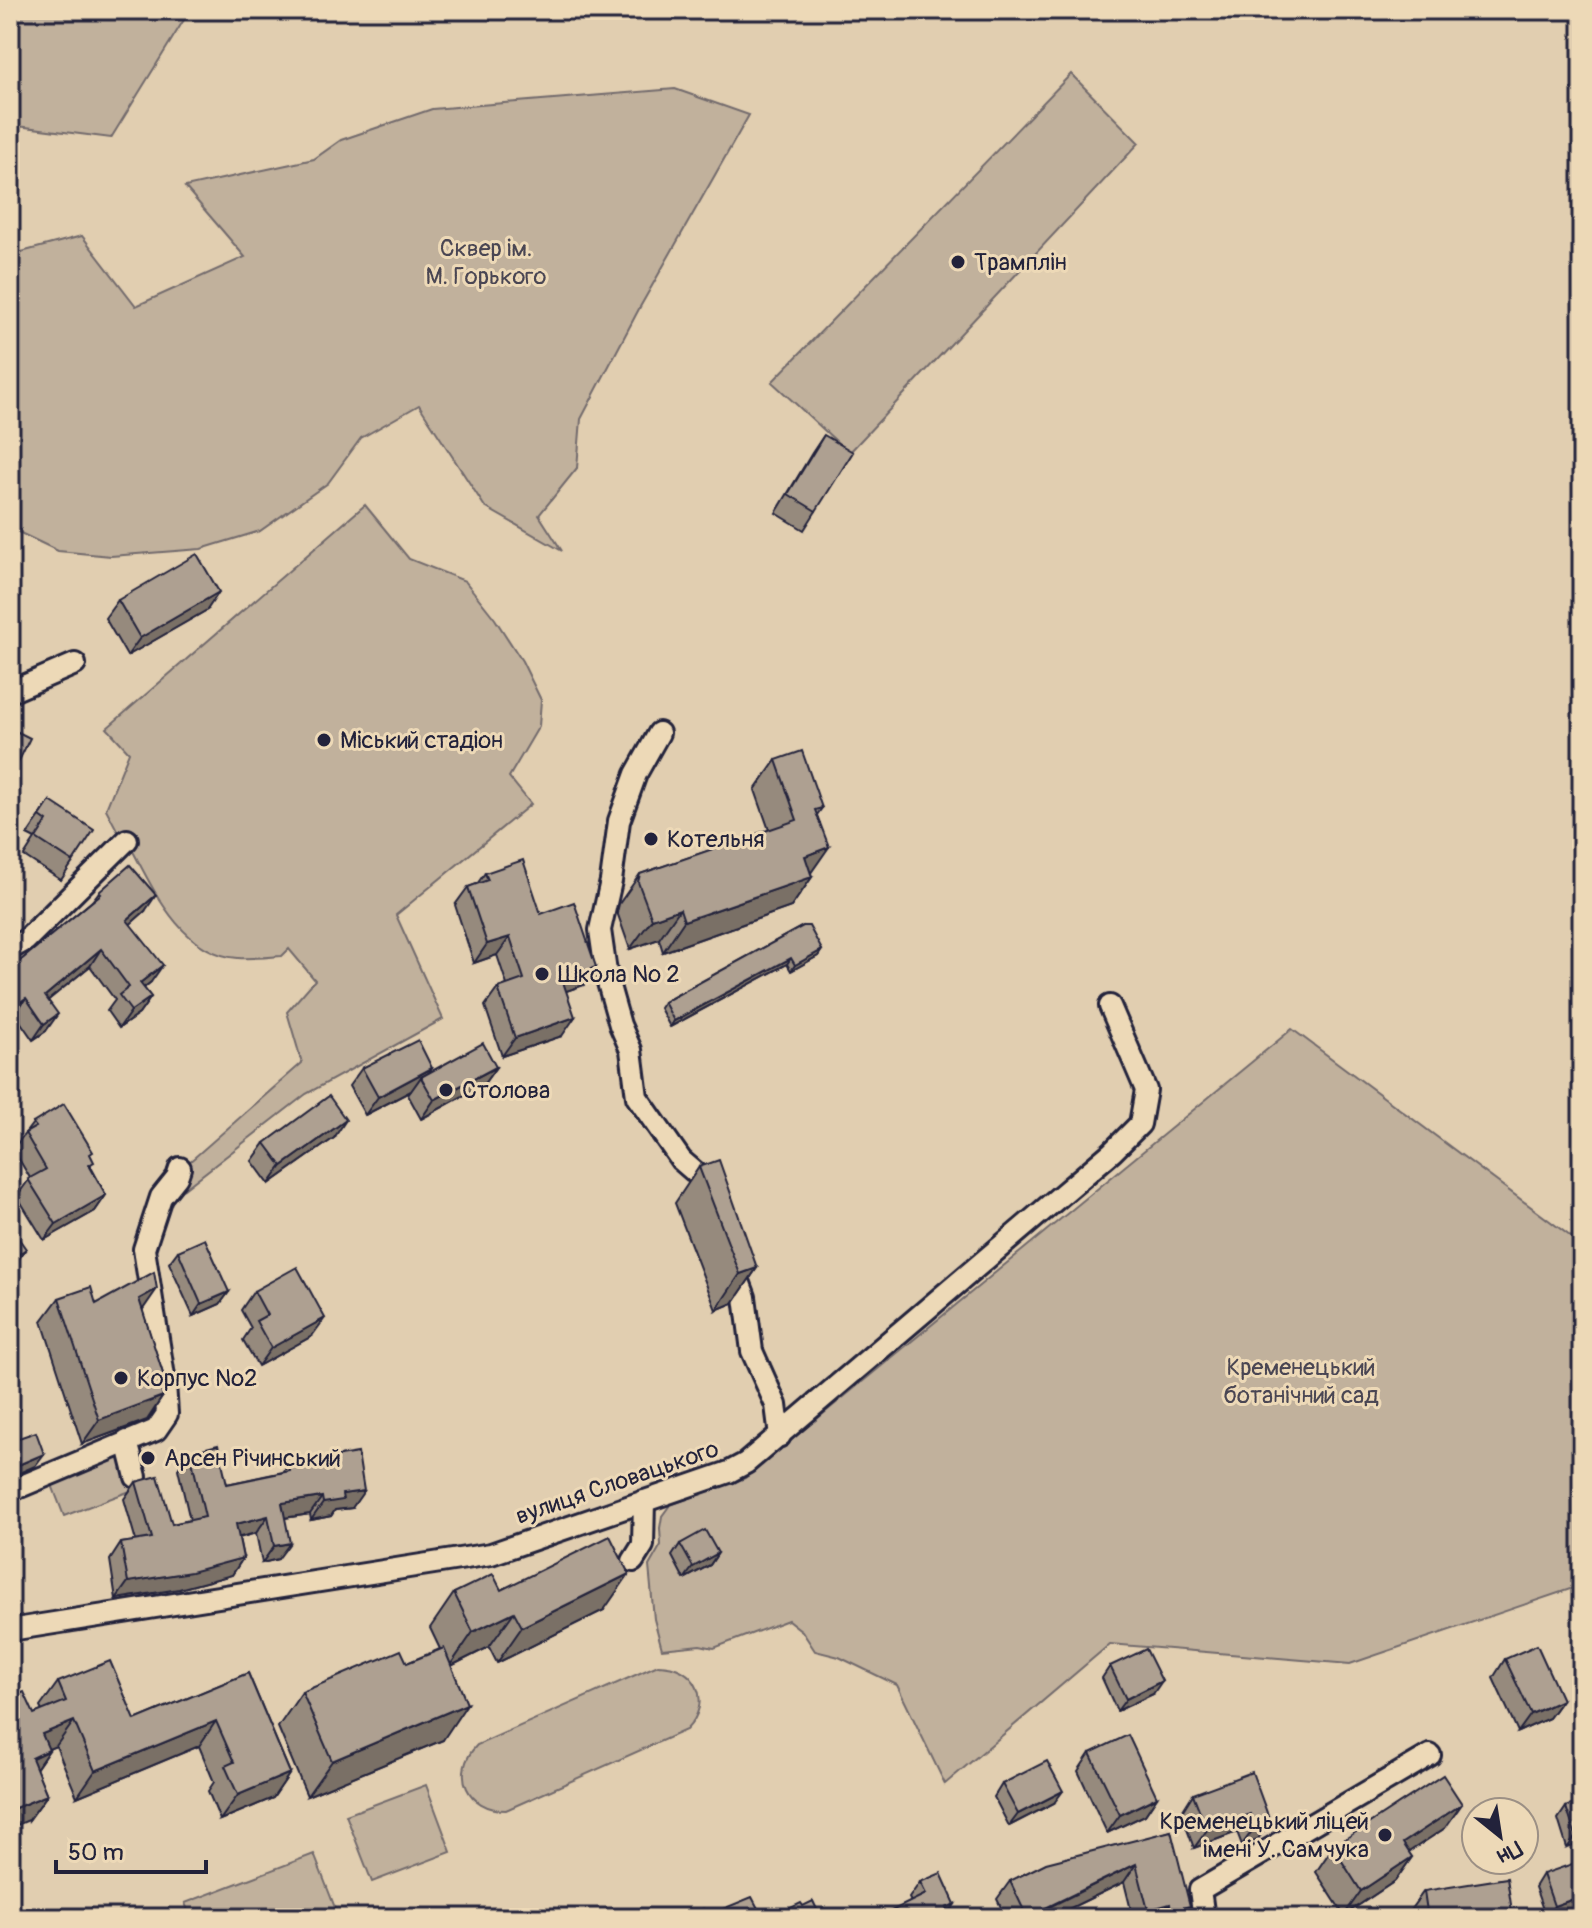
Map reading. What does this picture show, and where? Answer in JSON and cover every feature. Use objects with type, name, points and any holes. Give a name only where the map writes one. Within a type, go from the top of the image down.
[{"type":"street","points":[[10,692],[75,664]]},
{"type":"street","points":[[659,733],[636,774],[619,821],[611,881],[600,930],[607,979],[620,1025],[631,1050],[637,1097],[681,1160],[696,1173],[716,1216]]},
{"type":"street","points":[[10,949],[26,940],[127,840]]},
{"type":"street","name":"вулиця Словацького","points":[[10,1630],[491,1554],[729,1472],[746,1463],[1112,1152],[1140,1124],[1146,1090],[1110,1006]]},
{"type":"street","points":[[10,1491],[156,1430],[167,1414],[144,1249],[161,1197],[177,1177],[180,1168]]},
{"type":"street","points":[[726,1243],[745,1297],[752,1351],[776,1405],[780,1436]]},
{"type":"street","points":[[127,1441],[136,1477]]},
{"type":"street","points":[[633,1561],[643,1545],[644,1501]]},
{"type":"street","points":[[1204,1918],[1200,1890],[1430,1755]]},
{"type":"green space","points":[[10,10],[190,10],[111,138],[10,125]]},
{"type":"green space","name":"Трамплін","points":[[1071,74],[1139,143],[849,453],[772,382]]},
{"type":"green space","name":"Сквер ім. М. Горького","points":[[675,89],[749,115],[640,307],[581,419],[577,468],[539,515],[562,551],[485,507],[419,405],[361,438],[328,483],[260,531],[201,549],[111,556],[58,551],[10,528],[10,255],[82,236],[136,306],[245,257],[185,187],[314,159],[341,140],[432,109]]},
{"type":"green space","name":"Міський стадіон","points":[[365,505],[409,559],[465,581],[522,661],[541,700],[539,726],[509,777],[531,804],[396,915],[443,1019],[306,1094],[184,1189],[179,1171],[302,1063],[287,1012],[315,980],[289,949],[282,956],[238,958],[217,954],[183,931],[157,896],[127,840],[117,830],[106,809],[129,752],[107,728]]},
{"type":"green space","name":"Кременецький ботанічний сад","points":[[1292,1029],[1582,1245],[1582,1585],[1350,1664],[1110,1644],[945,1784],[897,1685],[839,1657],[815,1651],[802,1631],[788,1620],[714,1648],[700,1645],[662,1649],[654,1619],[649,1566],[661,1545],[662,1516],[670,1505],[745,1478]]},
{"type":"green space","points":[[118,1451],[133,1490],[64,1516],[49,1477]]},
{"type":"green space","points":[[658,1665],[682,1671],[697,1687],[699,1708],[686,1730],[506,1810],[481,1804],[473,1797],[464,1778],[469,1756],[477,1745]]},
{"type":"green space","points":[[426,1785],[451,1852],[372,1882],[346,1815]]},
{"type":"green space","points":[[314,1854],[339,1918],[191,1918],[185,1903]]},
{"type":"building","points":[[824,435],[853,452],[816,511],[788,494]]},
{"type":"building","points":[[197,554],[219,592],[140,638],[118,600]]},
{"type":"building","points":[[10,728],[30,738],[15,769],[10,766]]},
{"type":"building","points":[[802,751],[822,808],[815,810],[829,847],[805,856],[812,877],[684,921],[680,909],[652,919],[638,882],[640,874],[797,820],[776,760]]},
{"type":"building","points":[[50,801],[94,830],[73,862],[36,838],[47,821],[40,816]]},
{"type":"building","name":"Школа № 2","points":[[523,860],[541,914],[574,902],[596,967],[562,979],[575,1017],[515,1038],[498,988],[524,979],[510,937],[487,944],[468,887],[488,880],[485,873]]},
{"type":"building","points":[[130,865],[156,895],[127,920],[163,965],[140,983],[151,997],[131,1011],[119,995],[129,987],[101,949],[45,996],[58,1014],[44,1024],[26,998],[10,1009],[10,956],[15,953],[20,961],[101,894],[99,892]]},
{"type":"building","points":[[803,926],[809,926],[822,950],[795,965],[791,958],[674,1021],[664,1002]]},
{"type":"building","points":[[418,1040],[432,1068],[378,1097],[362,1068]]},
{"type":"building","points":[[483,1043],[496,1067],[434,1100],[421,1077]]},
{"type":"building","points":[[329,1096],[346,1120],[282,1166],[265,1143]]},
{"type":"building","points":[[64,1104],[93,1152],[90,1154],[94,1162],[89,1165],[106,1195],[56,1224],[28,1179],[46,1169],[25,1133],[36,1127],[33,1123]]},
{"type":"building","points":[[719,1160],[757,1268],[740,1274],[699,1167]]},
{"type":"building","points":[[10,1226],[26,1249],[10,1260]]},
{"type":"building","points":[[205,1239],[229,1292],[201,1304],[178,1251]]},
{"type":"building","points":[[297,1267],[325,1318],[271,1348],[256,1321],[267,1315],[254,1291]]},
{"type":"building","points":[[154,1272],[157,1289],[139,1299],[165,1380],[159,1382],[163,1396],[99,1420],[59,1298],[91,1287],[96,1304]]},
{"type":"building","points":[[36,1432],[44,1454],[11,1468],[10,1441]]},
{"type":"building","points":[[218,1445],[227,1484],[290,1471],[289,1464],[358,1453],[364,1491],[342,1494],[343,1500],[323,1503],[322,1497],[282,1503],[290,1543],[274,1546],[268,1516],[236,1524],[243,1558],[191,1572],[128,1582],[121,1543],[152,1538],[136,1482],[158,1476],[172,1524],[205,1517],[190,1452]]},
{"type":"building","points":[[705,1530],[718,1553],[693,1567],[680,1544]]},
{"type":"building","points":[[610,1536],[629,1574],[522,1627],[514,1612],[473,1632],[454,1593],[493,1574],[501,1590]]},
{"type":"building","points":[[1537,1645],[1562,1700],[1531,1714],[1505,1659]]},
{"type":"building","points":[[444,1648],[467,1704],[332,1761],[302,1692],[401,1650],[407,1663]]},
{"type":"building","points":[[1146,1649],[1162,1681],[1126,1699],[1110,1666]]},
{"type":"building","points":[[110,1661],[135,1720],[248,1673],[290,1773],[238,1795],[225,1766],[234,1762],[216,1721],[95,1771],[74,1721],[42,1734],[49,1750],[32,1758],[47,1795],[10,1810],[10,1698],[24,1692],[34,1714],[66,1701],[58,1682]]},
{"type":"building","points":[[1128,1735],[1157,1797],[1120,1815],[1090,1753]]},
{"type":"building","points":[[1047,1761],[1063,1791],[1018,1814],[1002,1784]]},
{"type":"building","points":[[1252,1772],[1270,1821],[1255,1827],[1250,1814],[1207,1830],[1193,1794]]},
{"type":"building","points":[[1443,1775],[1460,1801],[1460,1805],[1403,1843],[1412,1857],[1361,1891],[1333,1847]]},
{"type":"building","points":[[1582,1801],[1582,1833],[1576,1836],[1566,1807]]},
{"type":"building","points":[[1171,1831],[1190,1906],[1171,1911],[1170,1904],[1148,1910],[1136,1864],[1027,1917],[1010,1881],[1046,1863]]},
{"type":"building","points":[[1578,1862],[1582,1873],[1582,1896],[1554,1906],[1543,1874]]},
{"type":"building","points":[[941,1873],[955,1904],[946,1908],[951,1918],[877,1918],[926,1894],[920,1882]]},
{"type":"building","points":[[1507,1878],[1513,1918],[1428,1918],[1424,1891]]},
{"type":"building","points":[[752,1897],[763,1918],[686,1918],[703,1909],[706,1916]]},
{"type":"building","points":[[813,1901],[821,1918],[770,1918],[801,1903],[803,1906]]},
{"type":"building","points":[[58,1912],[61,1918],[46,1918]]},
{"type":"place","name":"Трамплін","points":[[958,262]]},
{"type":"place","name":"Міський стадіон","points":[[324,740]]},
{"type":"place","name":"Котельня","points":[[651,839]]},
{"type":"place","name":"Школа № 2","points":[[542,974]]},
{"type":"place","name":"Столова","points":[[446,1090]]},
{"type":"place","name":"Корпус №2","points":[[121,1378]]},
{"type":"place","name":"Арсен Річинський","points":[[148,1458]]},
{"type":"place","name":"Кременецький ліцей імені У. Самчука","points":[[1385,1835]]}]
